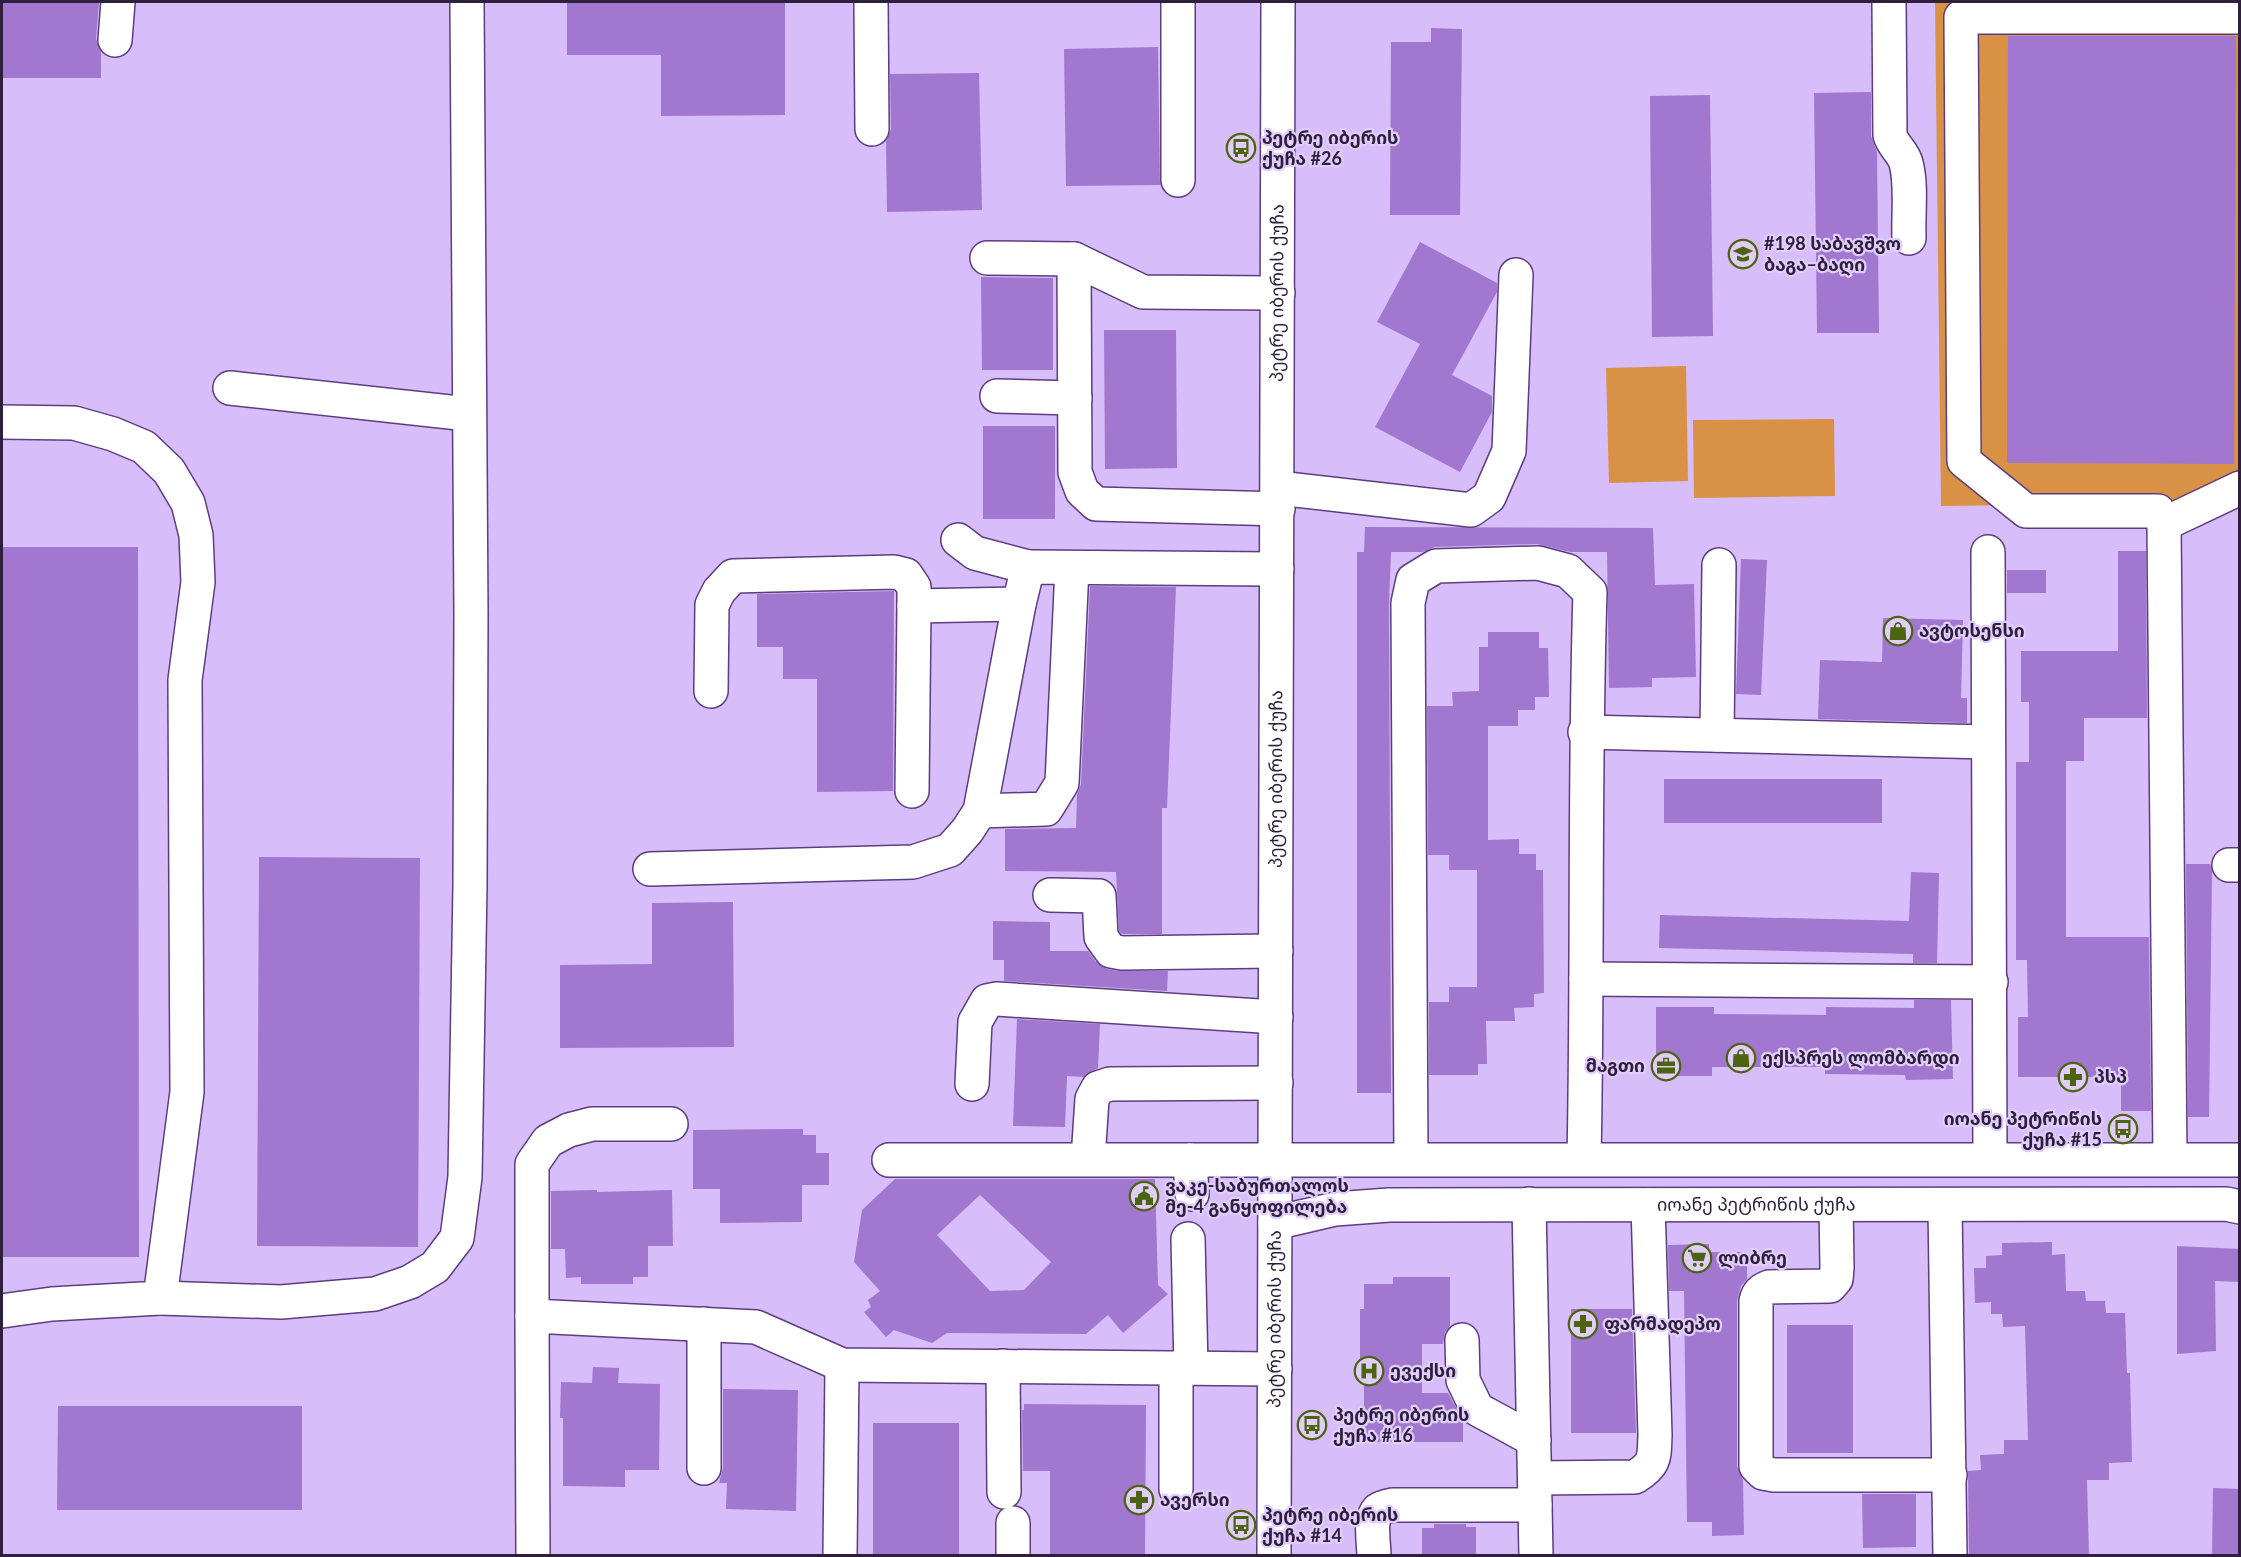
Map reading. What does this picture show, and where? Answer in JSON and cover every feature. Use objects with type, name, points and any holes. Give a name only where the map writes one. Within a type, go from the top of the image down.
[{"type":"street","points":[[115,40],[118,2]]},
{"type":"street","points":[[2,1311],[52,1304],[160,1298],[281,1302],[375,1294],[410,1282],[435,1267],[457,1238],[465,1177],[470,897],[471,615],[467,2]]},
{"type":"street","points":[[871,2],[872,129]]},
{"type":"street","points":[[1178,2],[1178,180]]},
{"type":"street","name":"პეტრე იბერის ქუჩა","points":[[1274,1556],[1278,2]]},
{"type":"street","points":[[1889,2],[1890,135],[1892,143],[1905,159],[1908,170],[1909,238]]},
{"type":"street","points":[[2170,1158],[2164,524],[2158,511],[2026,511],[1964,460],[1959,9],[2160,9],[2240,17]]},
{"type":"street","points":[[987,258],[1074,259],[1143,292],[1278,292]]},
{"type":"street","points":[[1074,259],[1075,472],[1082,491],[1096,504],[1278,499],[1471,510],[1489,497],[1509,450],[1516,275]]},
{"type":"street","points":[[230,388],[468,414]]},
{"type":"street","points":[[998,396],[1075,398]]},
{"type":"street","points":[[2,422],[74,423],[113,434],[144,447],[170,471],[188,503],[196,535],[198,582],[184,680],[187,1092],[160,1298]]},
{"type":"street","points":[[2164,524],[2240,488]]},
{"type":"street","points":[[957,540],[975,553],[1028,567],[1277,569]]},
{"type":"street","points":[[1988,552],[1990,1160]]},
{"type":"street","points":[[1411,1160],[1408,603],[1413,580],[1436,566],[1538,563],[1568,571],[1590,592],[1585,732],[1584,1160]]},
{"type":"street","points":[[1717,735],[1719,565]]},
{"type":"street","points":[[650,869],[914,862],[950,850],[967,831],[980,811],[1028,567]]},
{"type":"street","points":[[980,811],[1046,809],[1062,783],[1072,568]]},
{"type":"street","points":[[711,690],[712,605],[719,591],[733,576],[894,572],[906,575],[914,587],[912,791]]},
{"type":"street","points":[[914,606],[1019,604]]},
{"type":"street","points":[[1585,732],[1987,742]]},
{"type":"street","points":[[1050,895],[1100,896],[1101,937],[1111,951],[1122,953],[1276,951]]},
{"type":"street","points":[[1586,979],[1991,982]]},
{"type":"street","points":[[972,1084],[975,1022],[987,1001],[997,999],[1276,1017]]},
{"type":"street","points":[[1089,1144],[1092,1099],[1098,1089],[1110,1084],[1276,1083]]},
{"type":"street","points":[[533,1556],[532,1164],[548,1141],[569,1130],[592,1124],[671,1124]]},
{"type":"street","points":[[889,1160],[2170,1158],[2235,1162]]},
{"type":"street","points":[[1920,1159],[1933,1205],[1950,1475],[1950,1556]]},
{"type":"street","points":[[1190,1160],[1192,1194]]},
{"type":"street","name":"იოანე პეტრიწის ქუჩა","points":[[1275,1223],[1335,1209],[1389,1205],[2235,1203]]},
{"type":"street","points":[[1529,1204],[1536,1556]]},
{"type":"street","points":[[1374,1556],[1374,1517],[1378,1511],[1393,1505],[1535,1492],[1635,1477],[1649,1468],[1654,1454],[1655,1435],[1648,1205]]},
{"type":"street","points":[[1836,1205],[1837,1268],[1836,1279],[1830,1286],[1768,1287],[1762,1289],[1758,1294],[1756,1466],[1763,1473],[1774,1475],[1950,1475]]},
{"type":"street","points":[[1176,1490],[1184,1368],[1188,1239]]},
{"type":"street","points":[[532,1316],[756,1327],[842,1365],[1275,1369]]},
{"type":"street","points":[[704,1468],[705,1324]]},
{"type":"street","points":[[1462,1340],[1463,1380],[1477,1410],[1534,1440]]},
{"type":"street","points":[[840,1556],[842,1365]]},
{"type":"street","points":[[1004,1366],[1004,1491]]},
{"type":"street","points":[[1013,1523],[1013,1556]]},
{"type":"shaded area","points":[[1935,2],[2239,2],[2239,502],[1941,506]]},
{"type":"shaded area","points":[[1686,366],[1688,481],[1609,483],[1606,368]]},
{"type":"shaded area","points":[[1834,419],[1835,496],[1694,498],[1693,420]]},
{"type":"building","points":[[2,2],[99,2],[96,39],[101,51],[101,78],[2,78]]},
{"type":"building","points":[[567,2],[785,2],[785,115],[661,116],[661,55],[567,55]]},
{"type":"building","points":[[1431,28],[1462,29],[1460,215],[1390,215],[1391,42],[1431,42]]},
{"type":"building","points":[[2008,36],[2236,36],[2234,464],[2007,463]]},
{"type":"building","points":[[1158,47],[1160,185],[1066,186],[1064,49]]},
{"type":"building","points":[[979,73],[982,210],[887,212],[886,141],[891,129],[890,74]]},
{"type":"building","points":[[1871,92],[1871,136],[1877,152],[1879,333],[1817,333],[1814,93]]},
{"type":"building","points":[[1710,95],[1713,336],[1652,337],[1650,96]]},
{"type":"building","points":[[1420,242],[1497,283],[1497,292],[1452,375],[1492,396],[1492,412],[1460,472],[1375,427],[1420,344],[1377,322]]},
{"type":"building","points":[[981,277],[1053,278],[1053,370],[982,370]]},
{"type":"building","points":[[1104,330],[1176,330],[1177,468],[1105,469]]},
{"type":"building","points":[[983,426],[1055,426],[1055,519],[983,519]]},
{"type":"building","points":[[1365,527],[1653,528],[1655,585],[1694,584],[1696,677],[1652,678],[1652,687],[1609,688],[1607,552],[1570,552],[1537,544],[1435,547],[1423,552],[1391,552],[1389,603],[1391,1093],[1357,1093],[1357,552],[1364,552]]},
{"type":"building","points":[[2,547],[138,547],[139,1257],[2,1257]]},
{"type":"building","points":[[2118,551],[2146,551],[2147,718],[2084,718],[2084,761],[2066,761],[2066,937],[2149,937],[2151,1111],[2121,1111],[2121,1077],[2018,1077],[2018,1017],[2028,1017],[2027,960],[2016,960],[2016,762],[2029,762],[2029,702],[2021,702],[2021,651],[2118,651]]},
{"type":"building","points":[[1741,559],[1767,560],[1761,695],[1736,694]]},
{"type":"building","points":[[2007,570],[2046,570],[2046,593],[2007,593]]},
{"type":"building","points":[[1090,586],[1176,587],[1167,808],[1162,808],[1162,934],[1122,934],[1119,931],[1116,872],[1005,871],[1005,829],[1076,828],[1077,795],[1081,784]]},
{"type":"building","points":[[894,591],[893,791],[817,792],[817,679],[783,679],[783,647],[757,647],[757,594]]},
{"type":"building","points":[[1883,618],[1963,620],[1961,698],[1967,698],[1967,723],[1818,719],[1820,660],[1882,662]]},
{"type":"building","points":[[1488,632],[1539,632],[1539,648],[1548,648],[1549,697],[1535,697],[1535,710],[1518,710],[1518,726],[1488,726],[1488,840],[1519,839],[1519,854],[1536,854],[1536,870],[1543,870],[1544,993],[1534,994],[1534,1007],[1514,1008],[1515,1021],[1486,1021],[1487,1064],[1478,1064],[1478,1075],[1429,1075],[1429,1002],[1449,1002],[1449,987],[1477,987],[1477,870],[1449,870],[1449,855],[1428,855],[1427,706],[1453,706],[1452,692],[1479,691],[1479,647],[1488,647]]},
{"type":"building","points":[[1664,779],[1882,779],[1882,823],[1664,823]]},
{"type":"building","points":[[259,857],[420,858],[418,1247],[257,1246]]},
{"type":"building","points":[[2186,864],[2210,864],[2212,871],[2209,1117],[2188,1117]]},
{"type":"building","points":[[1911,872],[1939,873],[1937,963],[1913,963],[1913,954],[1659,948],[1660,915],[1909,921]]},
{"type":"building","points":[[733,902],[734,1047],[560,1048],[560,965],[652,964],[652,903]]},
{"type":"building","points":[[993,921],[1050,922],[1050,951],[1088,951],[1096,962],[1107,969],[1168,971],[1167,991],[1004,981],[1004,960],[993,960]]},
{"type":"building","points":[[1914,1000],[1951,1000],[1953,1079],[1906,1080],[1905,1075],[1825,1074],[1825,1067],[1712,1067],[1712,1076],[1656,1076],[1656,1007],[1714,1007],[1714,1014],[1826,1015],[1826,1007],[1914,1008]]},
{"type":"building","points":[[1017,1019],[1100,1024],[1098,1068],[1084,1077],[1067,1076],[1065,1127],[1013,1126]]},
{"type":"building","points":[[803,1129],[803,1135],[816,1135],[816,1153],[829,1153],[829,1185],[802,1185],[802,1222],[720,1223],[720,1189],[693,1189],[693,1130]]},
{"type":"building","points":[[895,1179],[1155,1179],[1158,1285],[1168,1294],[1123,1333],[1108,1315],[1086,1334],[947,1333],[932,1343],[894,1330],[886,1337],[864,1312],[871,1307],[868,1300],[880,1291],[854,1262],[862,1210]],"holes":[[[980,1195],[1051,1262],[1024,1290],[990,1291],[937,1235]]]},
{"type":"building","points":[[597,1190],[597,1192],[672,1190],[673,1246],[648,1246],[648,1277],[633,1277],[633,1284],[581,1284],[581,1277],[566,1278],[565,1249],[551,1249],[551,1191]]},
{"type":"building","points":[[2052,1242],[2052,1255],[2065,1254],[2066,1291],[2085,1291],[2086,1301],[2105,1301],[2106,1313],[2125,1313],[2127,1373],[2130,1373],[2132,1462],[2109,1463],[2109,1480],[2087,1480],[2089,1556],[1969,1556],[1968,1471],[1981,1470],[1980,1455],[2004,1454],[2004,1440],[2028,1440],[2025,1326],[2003,1327],[2002,1314],[1991,1314],[1991,1302],[1975,1303],[1974,1268],[1986,1268],[1986,1256],[2002,1255],[2002,1243]]},
{"type":"building","points":[[1709,1244],[1709,1252],[1747,1252],[1747,1279],[1741,1286],[1737,1301],[1737,1466],[1743,1480],[1744,1535],[1712,1536],[1712,1522],[1687,1522],[1684,1291],[1669,1291],[1668,1245]]},
{"type":"building","points":[[2177,1246],[2240,1249],[2240,1282],[2215,1281],[2216,1351],[2177,1354]]},
{"type":"building","points":[[1393,1277],[1450,1277],[1450,1326],[1445,1332],[1443,1344],[1422,1344],[1422,1393],[1448,1393],[1463,1420],[1463,1442],[1364,1442],[1364,1368],[1360,1368],[1360,1309],[1364,1309],[1364,1284],[1393,1284]]},
{"type":"building","points":[[1571,1309],[1632,1309],[1636,1433],[1571,1433]]},
{"type":"building","points":[[1787,1325],[1853,1325],[1853,1453],[1787,1453]]},
{"type":"building","points":[[593,1367],[619,1368],[618,1383],[660,1384],[659,1470],[625,1470],[625,1487],[563,1486],[561,1382],[592,1383]]},
{"type":"building","points":[[723,1389],[798,1390],[796,1511],[726,1509],[727,1483],[719,1483],[723,1468]]},
{"type":"building","points":[[1024,1404],[1146,1405],[1145,1556],[1050,1556],[1050,1471],[1023,1471],[1022,1410],[1024,1410]]},
{"type":"building","points":[[58,1406],[302,1406],[302,1510],[57,1510]]},
{"type":"building","points":[[873,1423],[959,1423],[959,1556],[873,1556]]},
{"type":"building","points":[[2213,1488],[2240,1489],[2240,1556],[2212,1556]]},
{"type":"building","points":[[1862,1494],[1916,1494],[1916,1547],[1863,1548]]},
{"type":"building","points":[[1434,1524],[1466,1524],[1466,1527],[1476,1527],[1476,1556],[1422,1556],[1422,1528],[1434,1528]]},
{"type":"place","name":"პეტრე იბერის ქუჩა #26","points":[[1241,148]]},
{"type":"place","name":"#198 საბავშვო ბაგა–ბაღი","points":[[1743,254]]},
{"type":"place","name":"ავტოსენსი","points":[[1898,631]]},
{"type":"place","name":"ექსპრეს ლომბარდი","points":[[1741,1058]]},
{"type":"place","name":"მაგთი","points":[[1666,1066]]},
{"type":"place","name":"პსპ","points":[[2073,1077]]},
{"type":"place","name":"იოანე პეტრიწის ქუჩა #15","points":[[2123,1129]]},
{"type":"place","name":"ვაკე-საბურთალოს მე-4 განყოფილება","points":[[1144,1196]]},
{"type":"place","name":"ლიბრე","points":[[1697,1258]]},
{"type":"place","name":"ფარმადეპო","points":[[1583,1324]]},
{"type":"place","name":"ევექსი","points":[[1369,1371]]},
{"type":"place","name":"პეტრე იბერის ქუჩა #16","points":[[1312,1425]]},
{"type":"place","name":"ავერსი","points":[[1139,1500]]},
{"type":"place","name":"პეტრე იბერის ქუჩა #14","points":[[1241,1525]]}]
